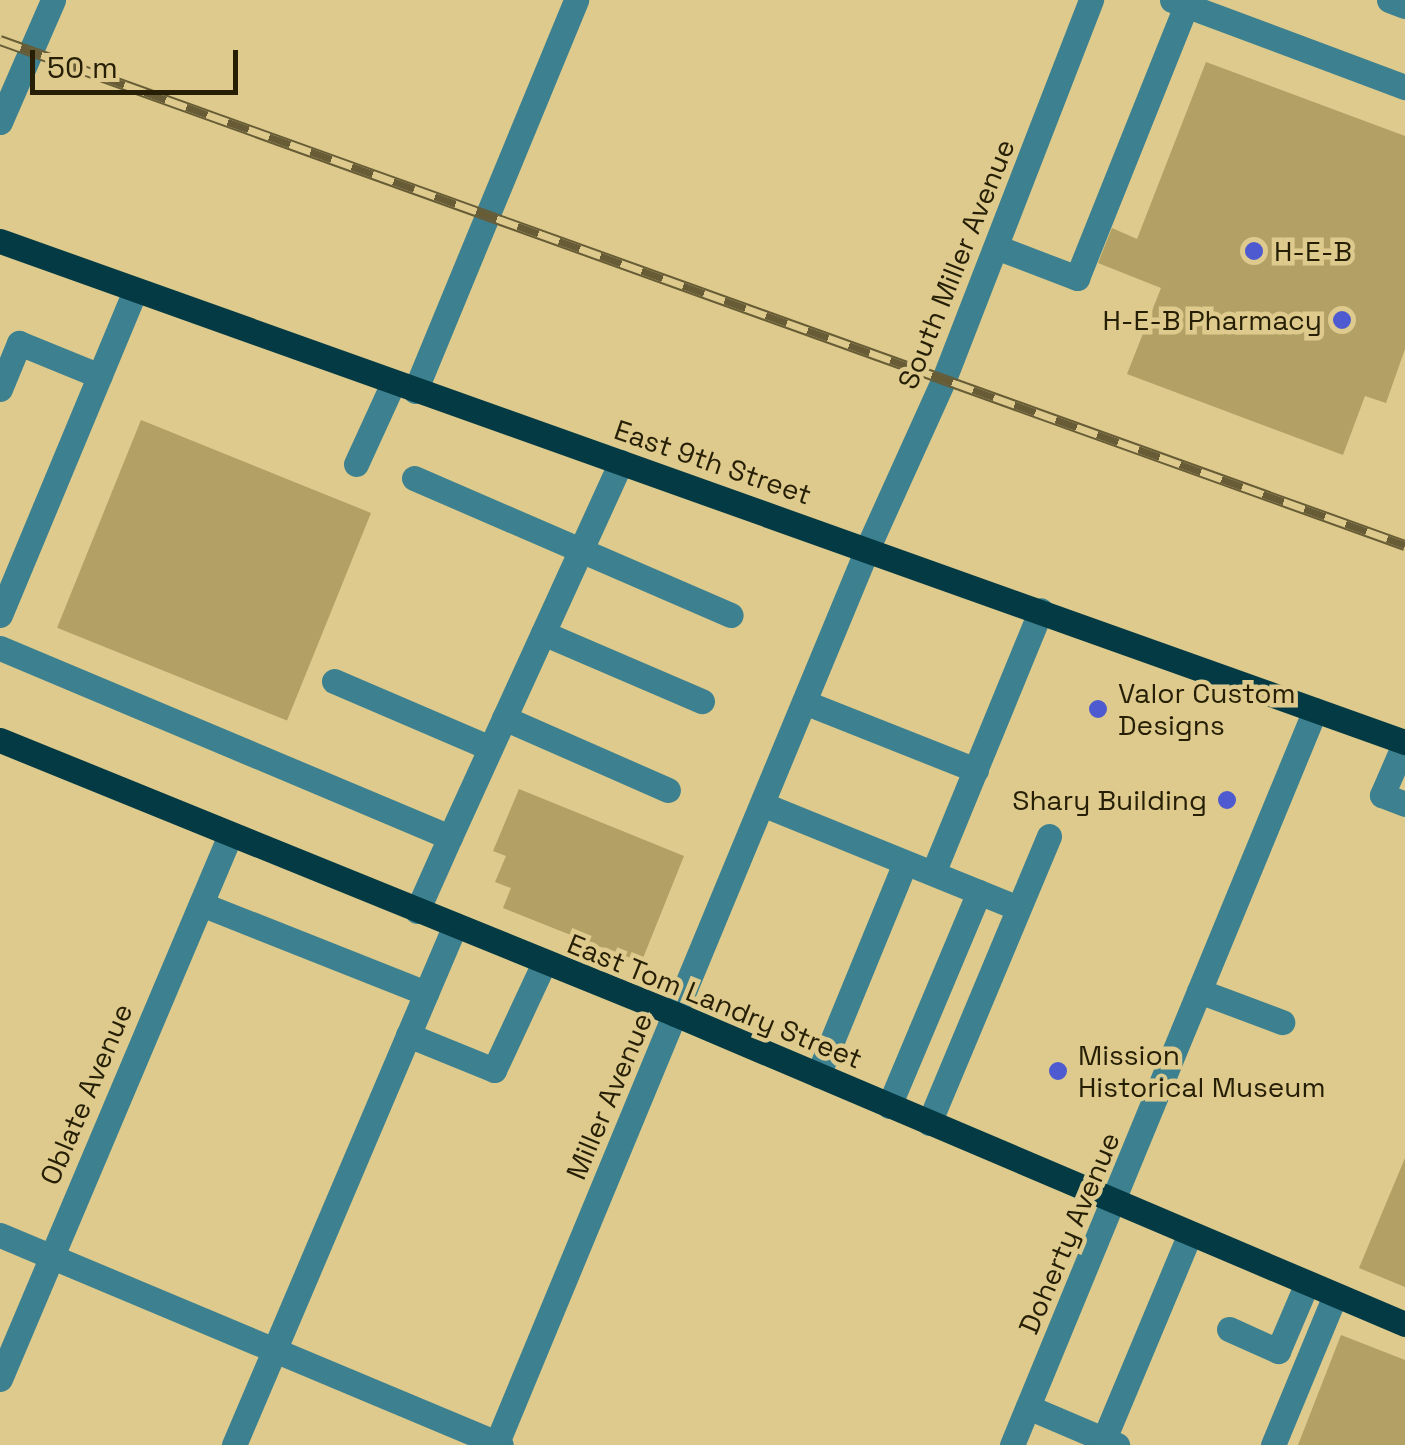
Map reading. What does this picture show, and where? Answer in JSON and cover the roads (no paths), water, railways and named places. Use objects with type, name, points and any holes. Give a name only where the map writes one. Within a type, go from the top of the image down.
[{"type":"main road","name":"East 9th Street","points":[[0,241],[404,387],[868,547],[1405,742]]},
{"type":"main road","name":"East Tom Landry Street","points":[[0,740],[675,1014],[1188,1236],[1405,1324]]},
{"type":"street","points":[[0,122],[52,0]]},
{"type":"street","points":[[356,464],[404,387],[576,0]]},
{"type":"street","name":"South Miller Avenue","points":[[868,547],[996,247],[1091,0]]},
{"type":"street","points":[[1389,0],[1405,6]]},
{"type":"street","points":[[996,247],[1077,278],[1179,2],[1405,87]]},
{"type":"street","points":[[0,616],[135,290]]},
{"type":"street","points":[[0,389],[19,342],[100,376]]},
{"type":"street","points":[[417,911],[621,462]]},
{"type":"street","points":[[414,478],[731,614]]},
{"type":"street","name":"Miller Avenue","points":[[498,1445],[868,547]]},
{"type":"street","points":[[933,874],[1041,610]]},
{"type":"street","points":[[543,632],[702,701]]},
{"type":"street","points":[[0,648],[450,837]]},
{"type":"street","points":[[334,681],[490,748]]},
{"type":"street","points":[[804,702],[976,770]]},
{"type":"street","name":"Doherty Avenue","points":[[1012,1445],[1116,1204],[1315,710]]},
{"type":"street","points":[[504,718],[668,790]]},
{"type":"street","points":[[1405,742],[1382,795],[1405,804]]},
{"type":"street","points":[[762,804],[1018,908]]},
{"type":"street","name":"Oblate Avenue","points":[[0,1378],[230,835]]},
{"type":"street","points":[[928,1123],[1049,836]]},
{"type":"street","points":[[818,1075],[906,863]]},
{"type":"street","points":[[889,1106],[979,892]]},
{"type":"street","points":[[201,904],[426,994]]},
{"type":"street","points":[[234,1445],[455,925]]},
{"type":"street","points":[[408,1035],[494,1070],[544,963]]},
{"type":"street","points":[[1199,990],[1282,1022]]},
{"type":"street","points":[[0,1234],[498,1445]]},
{"type":"street","points":[[1028,1407],[1111,1442],[1188,1236]]},
{"type":"street","points":[[1229,1329],[1278,1350],[1307,1283]]},
{"type":"street","points":[[1274,1445],[1335,1295]]},
{"type":"railway","points":[[0,40],[1405,545]]},
{"type":"place","name":"H-E-B","points":[[1254,251]]},
{"type":"place","name":"H-E-B Pharmacy","points":[[1342,320]]},
{"type":"place","name":"Valor Custom Designs","points":[[1098,709]]},
{"type":"place","name":"Shary Building","points":[[1227,800]]},
{"type":"place","name":"Mission Historical Museum","points":[[1058,1071]]}]
